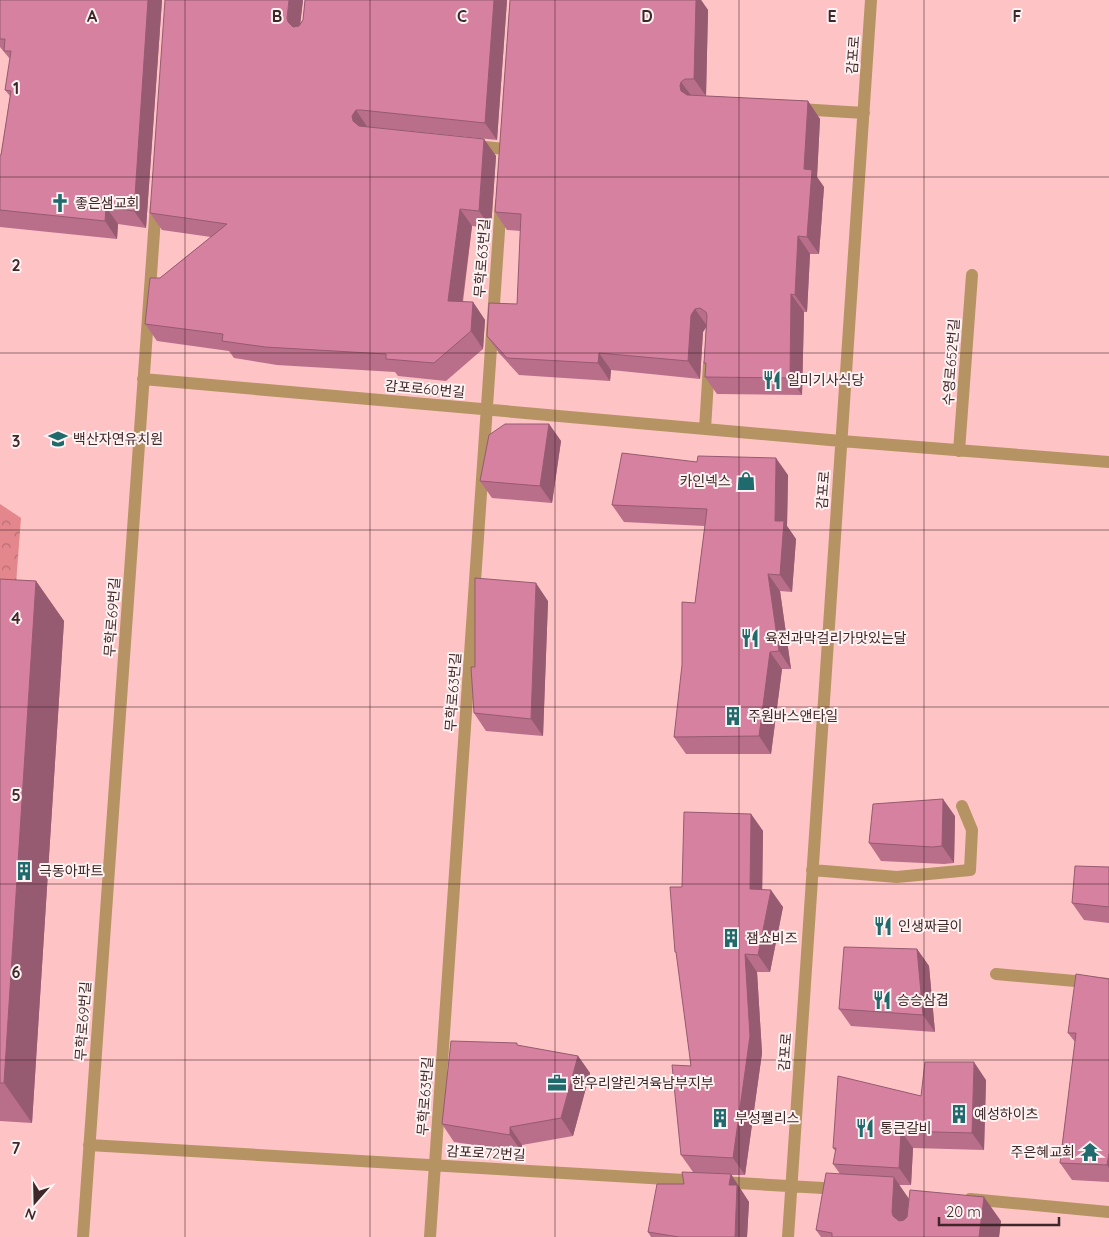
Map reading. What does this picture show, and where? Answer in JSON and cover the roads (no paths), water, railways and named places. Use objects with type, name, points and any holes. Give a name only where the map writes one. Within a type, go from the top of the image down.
[{"type":"street","name":"감포로","points":[[788,1237],[872,0]]},
{"type":"street","points":[[787,109],[864,113]]},
{"type":"street","points":[[458,144],[505,149]]},
{"type":"street","name":"무학로63번길","points":[[430,1237],[502,187]]},
{"type":"street","name":"무학로69번길","points":[[83,1237],[157,189]]},
{"type":"street","name":"수영로652번길","points":[[959,451],[972,275]]},
{"type":"street","points":[[705,429],[710,352]]},
{"type":"street","name":"감포로60번길","points":[[144,379],[841,441]]},
{"type":"street","points":[[841,441],[1109,462]]},
{"type":"street","points":[[812,870],[897,877],[970,870],[972,830],[962,806]]},
{"type":"street","points":[[996,974],[1109,984]]},
{"type":"street","name":"감포로72번길","points":[[89,1145],[856,1190]]},
{"type":"street","points":[[961,1198],[1109,1212]]},
{"type":"place","name":"좋은샘교회","points":[[60,203]]},
{"type":"place","name":"일미기사식당","points":[[772,380]]},
{"type":"place","name":"백산자연유치원","points":[[58,439]]},
{"type":"place","name":"카인넥스","points":[[746,481]]},
{"type":"place","name":"육전과막걸리가맛있는달","points":[[750,638]]},
{"type":"place","name":"주원바스앤타일","points":[[733,716]]},
{"type":"place","name":"극동아파트","points":[[24,871]]},
{"type":"place","name":"인생짜글이","points":[[883,926]]},
{"type":"place","name":"잼쇼비즈","points":[[731,938]]},
{"type":"place","name":"승승삼겹","points":[[882,1000]]},
{"type":"place","name":"한우리얄린겨육남부지부","points":[[557,1083]]},
{"type":"place","name":"예성하이츠","points":[[959,1114]]},
{"type":"place","name":"부성펠리스","points":[[720,1118]]},
{"type":"place","name":"통큰갈비","points":[[865,1128]]},
{"type":"place","name":"주은혜교회","points":[[1090,1152]]}]
